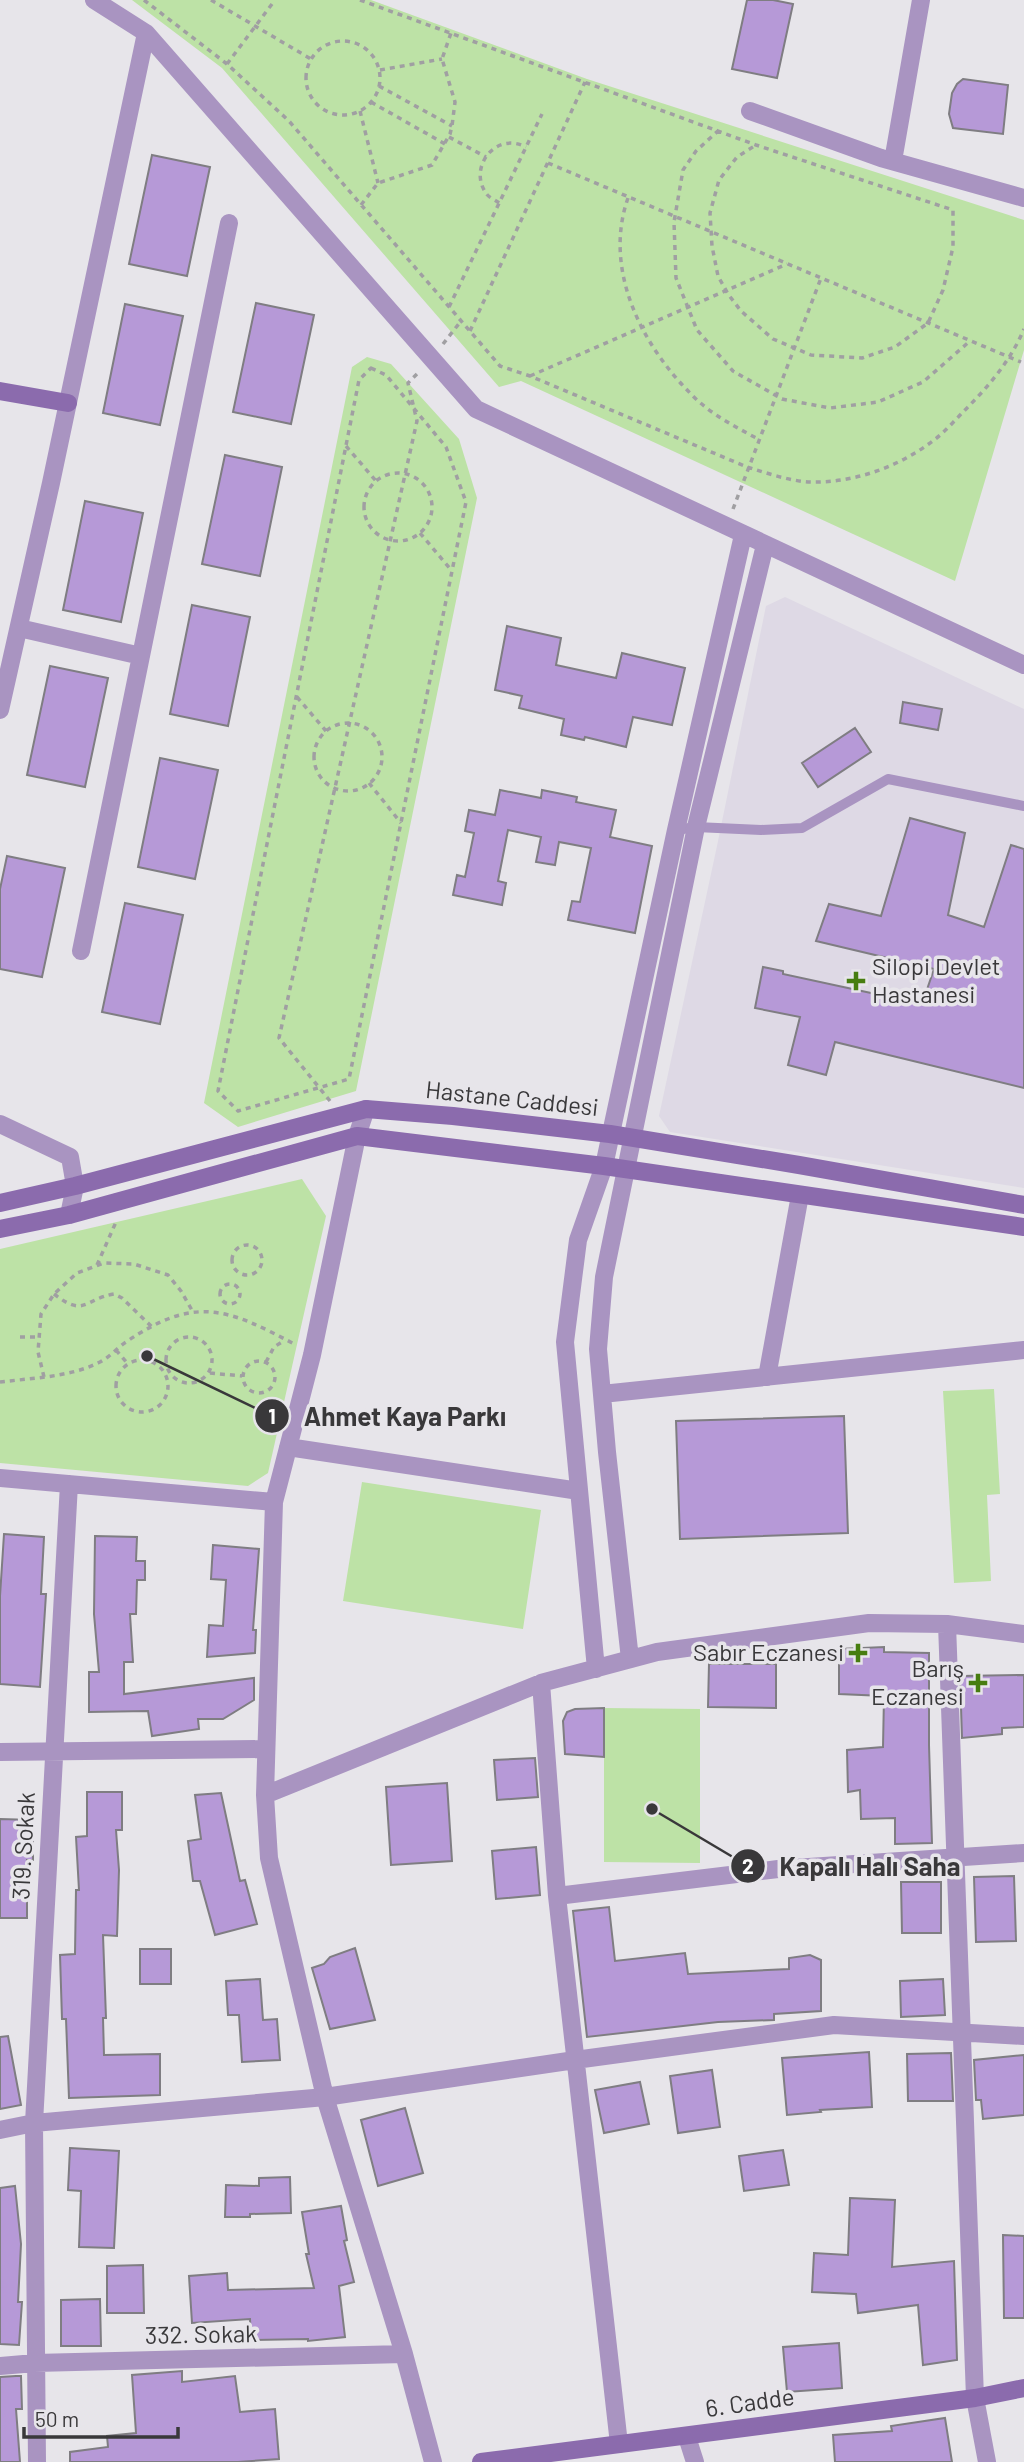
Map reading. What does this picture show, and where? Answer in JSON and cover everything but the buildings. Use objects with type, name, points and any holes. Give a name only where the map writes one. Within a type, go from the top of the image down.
[{"type":"main road","points":[[0,391],[68,403]]},
{"type":"main road","name":"Hastane Caddesi","points":[[0,1203],[75,1186],[366,1109],[453,1116],[632,1137],[1024,1205]]},
{"type":"main road","points":[[0,1229],[69,1215],[358,1136],[604,1166],[1024,1227]]},
{"type":"main road","name":"6. Cadde","points":[[481,2462],[975,2398],[1024,2388]]},
{"type":"street","points":[[94,0],[146,33],[476,409],[1024,665]]},
{"type":"street","points":[[893,161],[921,0]]},
{"type":"street","points":[[0,710],[146,33]]},
{"type":"street","points":[[750,111],[893,161],[1024,198]]},
{"type":"street","points":[[81,951],[229,223]]},
{"type":"street","points":[[596,1669],[565,1342],[578,1240],[604,1166],[676,830],[735,531]]},
{"type":"street","points":[[630,1660],[601,1394],[598,1349],[604,1277],[696,827],[765,545]]},
{"type":"street","points":[[19,628],[141,656]]},
{"type":"street","points":[[366,1109],[312,1354],[274,1502],[265,1795],[269,1858],[325,2097],[404,2354],[433,2462]]},
{"type":"street","points":[[0,1124],[71,1157],[75,1186],[69,1215]]},
{"type":"street","points":[[767,1377],[800,1195]]},
{"type":"street","points":[[601,1394],[1024,1350]]},
{"type":"street","points":[[288,1447],[579,1491]]},
{"type":"street","points":[[0,1478],[274,1502]]},
{"type":"street","name":"319. Sokak","points":[[37,2462],[34,2123],[69,1484]]},
{"type":"street","points":[[265,1795],[541,1683],[657,1652],[869,1623],[947,1624],[1024,1634]]},
{"type":"street","points":[[947,1624],[975,2398],[987,2462]]},
{"type":"street","points":[[541,1683],[557,1896],[619,2444]]},
{"type":"street","points":[[0,1752],[266,1749]]},
{"type":"street","points":[[557,1896],[778,1869],[1024,1853]]},
{"type":"street","points":[[0,2130],[34,2123],[325,2097],[834,2025],[1024,2036]]},
{"type":"street","name":"332. Sokak","points":[[0,2366],[404,2354]]},
{"type":"street","points":[[687,2437],[695,2462]]},
{"type":"lane","points":[[676,830],[696,827],[761,830],[802,828],[888,779],[1024,806]]},
{"type":"path","points":[[144,0],[227,64],[289,121],[500,366],[747,467],[808,482],[842,479],[886,468],[905,459],[936,439],[980,396],[1009,357],[1024,329]]},
{"type":"path","points":[[211,0],[310,59]]},
{"type":"path","points":[[227,64],[275,0]]},
{"type":"path","points":[[360,0],[756,145],[953,210],[953,247],[943,290],[928,323],[895,347],[862,358],[811,355],[773,339],[741,311],[718,276],[710,213],[719,180],[737,157],[756,145]]},
{"type":"path","points":[[361,205],[378,183],[432,165],[449,137],[455,103],[442,60],[451,33]]},
{"type":"path","points":[[342,40],[355,42],[366,48],[375,58],[380,70],[379,86],[371,102],[360,111],[348,115],[325,110],[309,93],[306,70],[310,59],[318,49],[342,40]]},
{"type":"path","points":[[380,70],[442,60]]},
{"type":"path","points":[[470,331],[585,82]]},
{"type":"path","points":[[379,86],[452,126]]},
{"type":"path","points":[[371,102],[444,144]]},
{"type":"path","points":[[360,111],[378,183]]},
{"type":"path","points":[[449,307],[542,114]]},
{"type":"path","points":[[719,130],[696,151],[683,170],[675,218],[676,278],[696,330],[733,372],[782,399],[830,408],[878,402],[923,382],[970,341]]},
{"type":"path","points":[[449,137],[486,157]]},
{"type":"path","points":[[499,203],[486,193],[481,181],[481,168],[486,157],[493,148],[503,143],[515,141],[526,147]]},
{"type":"path","points":[[548,163],[1021,362]]},
{"type":"path","points":[[628,198],[621,216],[623,283],[640,328],[660,360],[692,396],[720,419],[758,439]]},
{"type":"path","points":[[530,376],[786,264]]},
{"type":"path","points":[[735,531],[747,467],[821,278]]},
{"type":"path","points":[[342,1115],[279,1038],[417,421],[408,383],[461,321]]},
{"type":"path","points":[[371,368],[386,375],[446,447],[466,502],[349,1079],[238,1111],[218,1091],[346,446],[359,380],[371,368]]},
{"type":"path","points":[[346,446],[376,481]]},
{"type":"path","points":[[394,473],[405,474],[416,478],[425,486],[430,496],[430,517],[419,533],[408,540],[391,540],[378,534],[366,517],[364,505],[367,494],[376,481],[394,473]]},
{"type":"path","points":[[419,533],[452,572]]},
{"type":"path","points":[[297,697],[326,731]]},
{"type":"path","points":[[350,723],[365,728],[374,736],[380,746],[380,767],[369,783],[358,789],[347,790],[335,788],[320,776],[314,755],[316,743],[326,731],[332,726],[350,723]]},
{"type":"path","points":[[369,783],[401,823]]},
{"type":"path","points":[[97,1265],[126,1199]]},
{"type":"path","points":[[233,1284],[241,1275],[250,1275],[261,1266],[259,1251],[251,1245],[240,1246],[233,1253],[232,1264],[241,1275]]},
{"type":"path","points":[[44,1377],[38,1352],[41,1314],[54,1294],[77,1273],[104,1263],[134,1265],[168,1275],[193,1312]]},
{"type":"path","points":[[226,1284],[233,1284],[239,1288],[238,1301],[232,1305],[225,1304],[220,1298],[221,1289],[226,1284]]},
{"type":"path","points":[[54,1294],[67,1304],[82,1307],[114,1294],[122,1298],[152,1327]]},
{"type":"path","points":[[215,1311],[225,1304]]},
{"type":"path","points":[[232,1305],[233,1316]]},
{"type":"path","points":[[0,1382],[85,1369],[103,1361],[152,1327],[180,1314],[193,1312],[215,1311],[252,1321],[312,1354]]},
{"type":"path","points":[[20,1337],[39,1337]]},
{"type":"path","points":[[167,1373],[166,1362],[170,1347],[183,1338],[191,1337],[205,1344],[210,1350],[212,1358],[208,1373],[191,1384],[177,1380],[167,1373],[153,1362],[135,1361],[128,1364],[121,1370],[116,1387],[122,1403],[136,1411],[145,1412],[160,1405],[168,1391],[167,1373]]},
{"type":"path","points":[[266,1362],[274,1347],[285,1339]]},
{"type":"path","points":[[116,1350],[128,1364]]},
{"type":"path","points":[[266,1362],[275,1375],[270,1389],[260,1394],[249,1391],[242,1376],[250,1363],[266,1362]]},
{"type":"path","points":[[208,1373],[242,1376]]},
{"type":"shaded area","name":"Silopi Devlet Hastanesi","points":[[785,597],[1024,709],[1024,1188],[670,1132],[659,1116],[766,606]]},
{"type":"green space","points":[[132,0],[371,0],[587,79],[1024,220],[1024,350],[955,581],[521,381],[499,387],[222,68]]},
{"type":"green space","points":[[367,357],[391,364],[459,439],[477,498],[356,1091],[238,1127],[204,1103],[352,367]]},
{"type":"green space","points":[[302,1179],[326,1216],[268,1473],[248,1486],[0,1463],[0,1249]]},
{"type":"green space","points":[[994,1389],[1000,1494],[987,1495],[991,1581],[954,1583],[943,1391]]},
{"type":"green space","points":[[362,1482],[541,1510],[523,1629],[343,1601]]},
{"type":"green space","points":[[604,1708],[700,1709],[700,1863],[604,1862]]},
{"type":"place","name":"Silopi Devlet Hastanesi","points":[[856,981]]},
{"type":"place","name":"Ahmet Kaya Parkı","points":[[147,1356]]},
{"type":"place","name":"Sabır Eczanesi","points":[[858,1653]]},
{"type":"place","name":"Barış Eczanesi","points":[[978,1683]]},
{"type":"place","name":"Kapalı Halı Saha","points":[[652,1809]]}]
